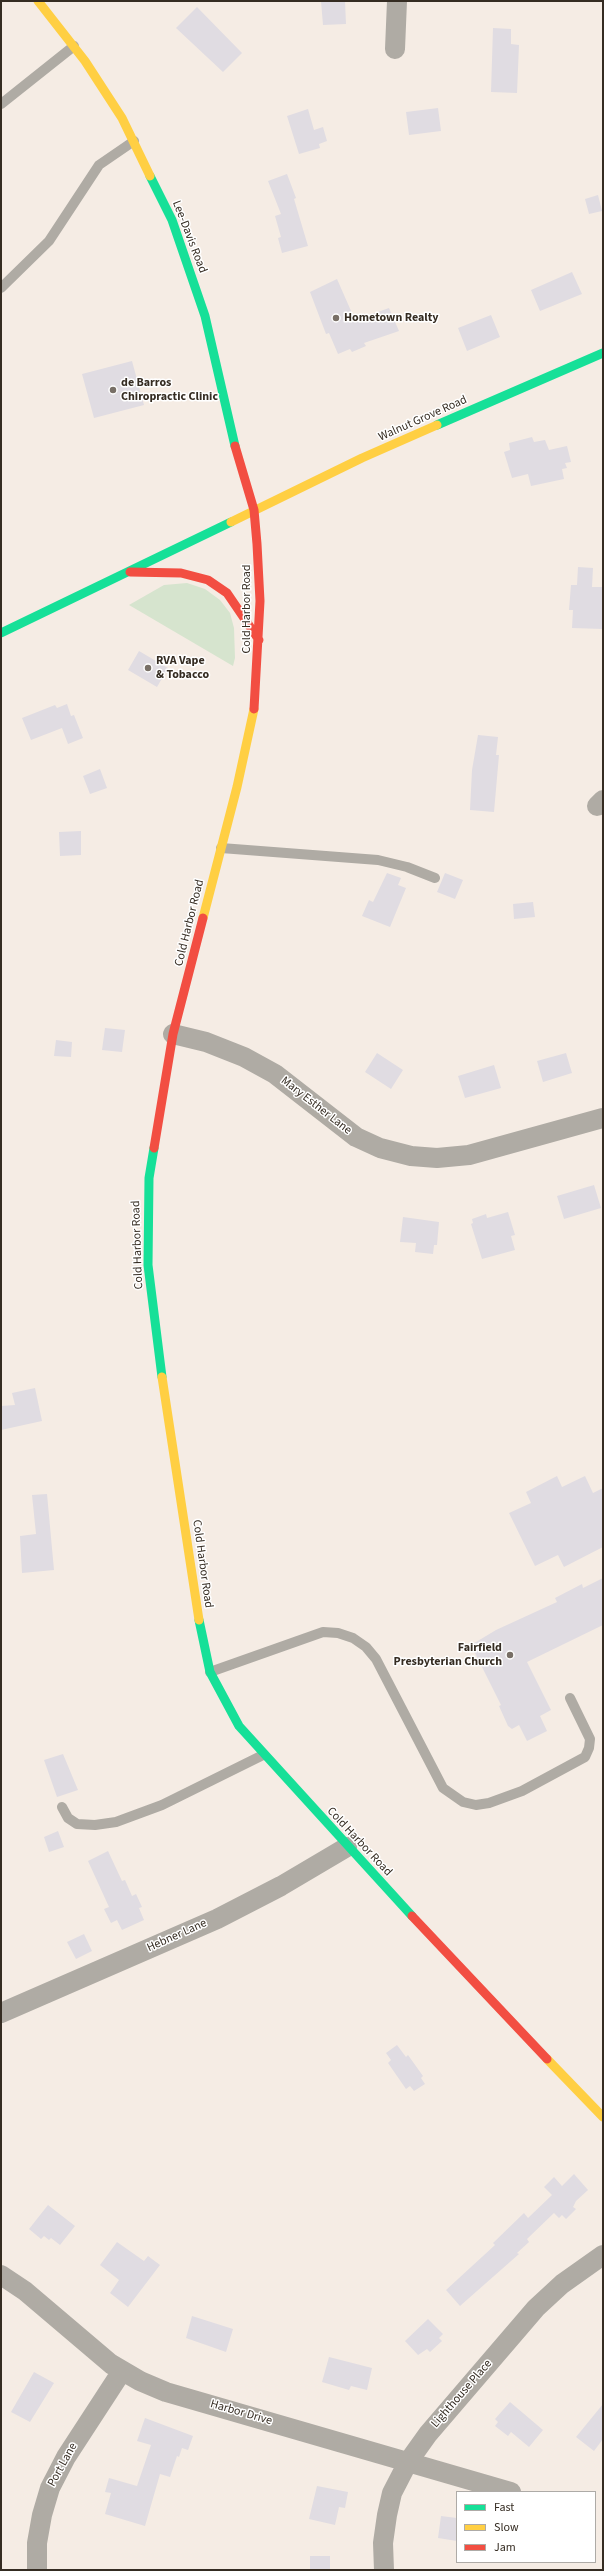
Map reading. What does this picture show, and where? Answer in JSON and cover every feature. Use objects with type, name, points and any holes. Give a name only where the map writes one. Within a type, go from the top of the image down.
[{"type":"main road","name":"Lee-Davis Road","points":[[38,1],[74,46],[122,118],[172,220],[195,286],[220,374],[239,464],[254,510]]},
{"type":"main road","name":"Walnut Grove Road","points":[[254,510],[362,458],[603,353]]},
{"type":"main road","points":[[1,633],[254,510]]},
{"type":"main road","name":"Cold Harbor Road","points":[[254,510],[260,572],[256,701],[221,848],[173,1034],[149,1178],[148,1265],[157,1344],[199,1627],[210,1672],[223,1699],[239,1726],[263,1755],[347,1847],[490,2000],[603,2117]]},
{"type":"main road","points":[[128,572],[180,573],[208,580],[227,593],[259,640]]},
{"type":"street","points":[[395,49],[397,1]]},
{"type":"street","name":"Mary Esther Lane","points":[[173,1034],[206,1042],[244,1057],[274,1074],[356,1137],[380,1148],[411,1156],[437,1158],[469,1156],[603,1118]]},
{"type":"street","name":"Hebner Lane","points":[[1,2013],[217,1919],[281,1886],[347,1847]]},
{"type":"street","name":"Lighthouse Place","points":[[384,2570],[383,2543],[387,2515],[392,2493],[408,2462],[428,2434],[536,2308],[562,2284],[603,2254]]},
{"type":"street","name":"Harbor Drive","points":[[1,2275],[25,2292],[122,2371],[166,2392],[508,2491]]},
{"type":"street","name":"Port Lane","points":[[36,2570],[39,2529],[50,2488],[66,2457],[122,2371]]},
{"type":"lane","points":[[1,104],[74,46]]},
{"type":"lane","points":[[1,288],[49,241],[99,165],[134,141]]},
{"type":"lane","points":[[221,848],[378,860],[407,867],[435,878]]},
{"type":"lane","points":[[210,1672],[323,1632],[338,1633],[353,1638],[366,1647],[376,1659],[444,1788],[458,1800],[476,1805],[489,1803],[522,1791],[585,1757],[589,1748],[590,1739],[570,1698]]},
{"type":"lane","points":[[62,1807],[68,1818],[77,1824],[95,1825],[116,1822],[162,1805],[263,1755]]},
{"type":"green space","points":[[187,583],[205,589],[220,600],[230,613],[234,628],[235,658],[233,666],[129,605],[164,585]]},
{"type":"building","points":[[321,1],[345,1],[346,24],[323,25]]},
{"type":"building","points":[[197,7],[242,53],[223,72],[176,28]]},
{"type":"building","points":[[493,28],[511,29],[511,44],[519,45],[517,93],[491,92]]},
{"type":"building","points":[[438,108],[441,131],[409,135],[406,112]]},
{"type":"building","points":[[308,109],[314,130],[323,127],[327,141],[319,144],[320,148],[299,154],[287,116]]},
{"type":"building","points":[[287,174],[296,198],[294,199],[308,246],[282,253],[278,238],[281,237],[275,216],[281,214],[268,181]]},
{"type":"building","points":[[598,195],[602,211],[589,214],[585,199]]},
{"type":"building","points":[[572,272],[582,294],[540,311],[531,290]]},
{"type":"building","name":"Hometown Realty","points":[[337,279],[355,320],[389,308],[399,331],[364,343],[366,346],[352,352],[350,349],[338,354],[329,333],[326,334],[310,292]]},
{"type":"building","points":[[491,315],[500,337],[467,351],[458,328]]},
{"type":"building","name":"de Barros Chiropractic Clinic","points":[[132,361],[144,405],[94,418],[82,374]]},
{"type":"building","points":[[532,437],[534,442],[545,440],[549,450],[567,446],[571,462],[565,463],[567,468],[562,469],[564,479],[531,486],[528,474],[512,478],[504,452],[510,450],[509,443]]},
{"type":"building","points":[[578,567],[593,568],[592,587],[603,587],[603,629],[572,628],[573,610],[569,610],[571,585],[577,585]]},
{"type":"building","points":[[139,651],[168,668],[157,687],[128,670]]},
{"type":"building","points":[[67,704],[71,716],[74,715],[83,738],[68,744],[62,728],[31,740],[22,718],[55,705],[57,708]]},
{"type":"building","points":[[478,735],[498,737],[496,755],[499,755],[494,812],[470,810],[472,770]]},
{"type":"building","points":[[100,769],[107,788],[90,794],[83,776]]},
{"type":"building","points":[[81,831],[81,855],[60,856],[59,832]]},
{"type":"building","points":[[387,873],[401,878],[398,885],[406,888],[390,927],[362,916],[369,900],[373,902]]},
{"type":"building","points":[[445,873],[463,880],[455,899],[437,892]]},
{"type":"building","points":[[533,902],[535,917],[514,919],[513,904]]},
{"type":"building","points":[[105,1028],[125,1030],[122,1052],[102,1050]]},
{"type":"building","points":[[56,1040],[72,1042],[71,1057],[54,1056]]},
{"type":"building","points":[[377,1053],[403,1070],[391,1089],[365,1072]]},
{"type":"building","points":[[566,1053],[572,1073],[543,1082],[537,1061]]},
{"type":"building","points":[[494,1065],[501,1088],[465,1098],[458,1076]]},
{"type":"building","points":[[594,1185],[601,1208],[564,1219],[557,1196]]},
{"type":"building","points":[[508,1212],[515,1235],[511,1236],[515,1250],[482,1259],[471,1224],[473,1223],[472,1219],[486,1214],[487,1218]]},
{"type":"building","points":[[403,1217],[439,1222],[437,1245],[434,1245],[433,1254],[415,1252],[416,1243],[400,1242]]},
{"type":"building","points":[[35,1388],[42,1421],[1,1430],[1,1406],[15,1405],[12,1393]]},
{"type":"building","points":[[557,1476],[562,1487],[585,1476],[593,1493],[603,1488],[603,1547],[564,1567],[558,1555],[535,1566],[509,1513],[531,1503],[526,1492]]},
{"type":"building","points":[[47,1494],[54,1570],[22,1573],[20,1536],[36,1534],[32,1495]]},
{"type":"building","name":"Fairfield Presbyterian Church","points":[[603,1578],[603,1625],[527,1662],[551,1710],[540,1716],[547,1731],[527,1741],[519,1725],[512,1729],[508,1726],[499,1706],[501,1705],[471,1645],[496,1630],[557,1602],[555,1598],[582,1584],[583,1588]]},
{"type":"building","points":[[63,1754],[78,1790],[57,1797],[44,1760]]},
{"type":"building","points":[[58,1831],[64,1847],[49,1852],[44,1837]]},
{"type":"building","points":[[108,1851],[122,1881],[125,1880],[132,1896],[136,1894],[142,1907],[139,1908],[144,1920],[122,1930],[117,1920],[111,1923],[104,1909],[109,1907],[88,1861]]},
{"type":"building","points":[[84,1934],[92,1951],[76,1959],[67,1942]]},
{"type":"building","points":[[397,2045],[406,2057],[408,2055],[423,2076],[421,2078],[425,2084],[414,2091],[410,2086],[406,2089],[388,2063],[391,2060],[386,2053]]},
{"type":"building","points":[[574,2174],[588,2190],[576,2201],[573,2207],[576,2209],[566,2219],[562,2215],[559,2218],[554,2213],[527,2239],[529,2242],[517,2253],[519,2254],[460,2306],[446,2290],[495,2245],[493,2243],[524,2213],[528,2218],[552,2195],[544,2187],[554,2177],[562,2186]]},
{"type":"building","points":[[48,2205],[75,2226],[60,2245],[51,2238],[49,2240],[44,2236],[41,2239],[29,2229]]},
{"type":"building","points":[[117,2242],[144,2261],[148,2256],[160,2265],[128,2307],[110,2293],[119,2280],[100,2265]]},
{"type":"building","points":[[192,2316],[233,2329],[226,2352],[186,2338]]},
{"type":"building","points":[[428,2319],[443,2334],[439,2338],[442,2341],[430,2352],[427,2349],[418,2355],[405,2341]]},
{"type":"building","points":[[329,2357],[372,2368],[367,2390],[351,2386],[349,2390],[322,2382]]},
{"type":"building","points":[[34,2372],[54,2383],[30,2422],[11,2412]]},
{"type":"building","points":[[510,2402],[543,2430],[529,2447],[511,2432],[508,2436],[495,2426],[498,2422],[495,2419]]},
{"type":"building","points":[[603,2404],[603,2439],[594,2451],[576,2437]]},
{"type":"building","points":[[145,2418],[193,2436],[188,2450],[182,2448],[179,2457],[177,2456],[170,2477],[160,2474],[145,2526],[105,2514],[111,2493],[105,2492],[109,2478],[137,2486],[151,2445],[137,2441]]},
{"type":"building","points":[[317,2486],[348,2492],[345,2508],[339,2507],[335,2525],[309,2519]]},
{"type":"building","points":[[441,2516],[456,2518],[456,2541],[438,2538]]},
{"type":"building","points":[[310,2556],[330,2556],[330,2570],[310,2570]]},
{"type":"traffic: fast","points":[[150,176],[172,220],[205,316],[235,446]]},
{"type":"traffic: fast","points":[[437,425],[603,353]]},
{"type":"traffic: fast","points":[[1,633],[231,522]]},
{"type":"traffic: fast","points":[[154,1148],[149,1178],[148,1265],[162,1377]]},
{"type":"traffic: fast","points":[[199,1620],[210,1672],[239,1726],[412,1916]]},
{"type":"traffic: slow","points":[[38,1],[85,61],[122,118],[150,176]]},
{"type":"traffic: slow","points":[[231,522],[362,458],[437,425]]},
{"type":"traffic: slow","points":[[203,918],[237,787],[254,709]]},
{"type":"traffic: slow","points":[[162,1377],[199,1620]]},
{"type":"traffic: slow","points":[[547,2059],[603,2117]]},
{"type":"traffic: jam","points":[[235,446],[254,510],[257,544],[260,601],[254,709]]},
{"type":"traffic: jam","points":[[130,572],[181,573],[208,580],[227,593],[259,640]]},
{"type":"traffic: jam","points":[[154,1148],[173,1034],[203,918]]},
{"type":"traffic: jam","points":[[412,1916],[547,2059]]},
{"type":"place","name":"Hometown Realty","points":[[336,318]]},
{"type":"place","name":"de Barros Chiropractic Clinic","points":[[113,390]]},
{"type":"place","name":"RVA Vape & Tobacco","points":[[148,668]]},
{"type":"place","name":"Fairfield Presbyterian Church","points":[[510,1655]]}]
